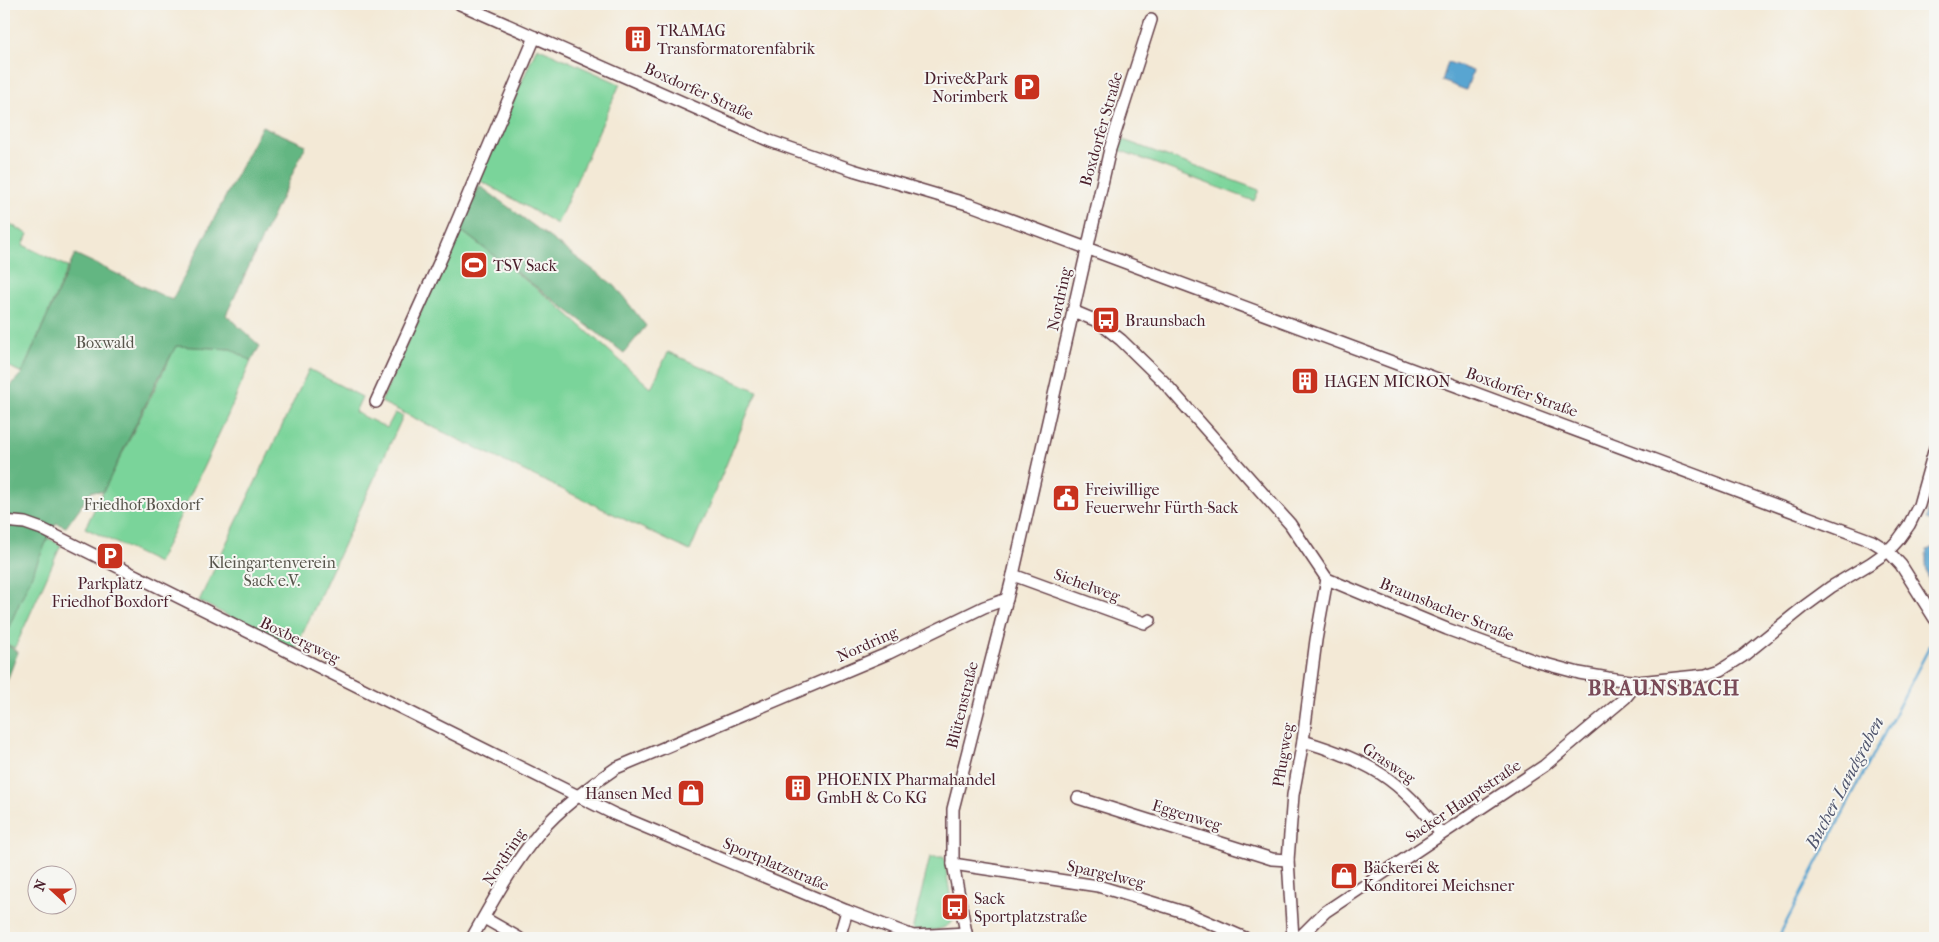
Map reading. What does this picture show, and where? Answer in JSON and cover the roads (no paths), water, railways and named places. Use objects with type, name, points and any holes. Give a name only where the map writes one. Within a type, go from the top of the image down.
[{"type":"street","name":"Boxdorfer Straße","points":[[460,4],[770,141],[853,170],[971,205],[1730,487],[1872,541],[1888,551]]},
{"type":"street","name":"Boxdorfer Straße","points":[[1087,248],[1110,149],[1151,20]]},
{"type":"street","points":[[376,402],[444,252],[536,37]]},
{"type":"street","name":"Nordring","points":[[472,938],[524,853],[541,830],[559,812],[616,768],[889,653],[984,607],[1007,599],[1087,248]]},
{"type":"street","points":[[1073,311],[1097,321],[1121,340],[1163,381],[1290,524],[1327,579]]},
{"type":"street","name":"Braunsbacher Straße","points":[[1327,579],[1447,629],[1546,665],[1579,673],[1638,682],[1706,675],[1721,670],[1748,652],[1805,606],[1888,551],[1909,525],[1919,505],[1935,448]]},
{"type":"street","name":"Boxbergweg","points":[[4,521],[25,523],[42,529],[580,796]]},
{"type":"street","points":[[1888,551],[1906,572],[1935,619]]},
{"type":"street","name":"Sichelweg","points":[[1012,575],[1144,623],[1150,620]]},
{"type":"street","name":"Pflugweg","points":[[1293,938],[1288,860],[1293,795],[1327,579]]},
{"type":"street","name":"Blütenstraße","points":[[967,935],[953,864],[953,809],[1007,599]]},
{"type":"street","name":"Sacker Hauptstraße","points":[[1300,938],[1325,912],[1544,766],[1625,698],[1638,682]]},
{"type":"street","name":"Grasweg","points":[[1303,741],[1350,756],[1372,767],[1414,800],[1441,834]]},
{"type":"street","name":"Sportplatzstraße","points":[[580,796],[591,804],[614,814],[847,911],[914,936],[967,935]]},
{"type":"street","name":"Eggenweg","points":[[1078,798],[1272,859],[1288,860]]},
{"type":"street","name":"Spargelweg","points":[[953,864],[1098,886],[1187,913],[1245,938]]},
{"type":"street","points":[[839,938],[847,911]]},
{"type":"street","points":[[484,918],[519,938]]},
{"type":"water","points":[[1448,62],[1473,71],[1466,90],[1442,81]]},
{"type":"water","points":[[1935,481],[1935,522],[1926,519]]},
{"type":"water","points":[[1935,546],[1935,596],[1929,580],[1926,561],[1927,550]]},
{"type":"waterway","name":"Bucher Landgraben","points":[[1778,938],[1931,644],[1935,640]]},
{"type":"place","name":"TRAMAG Transformatorenfabrik","points":[[638,39]]},
{"type":"place","name":"Drive&Park Norimberk","points":[[1027,87]]},
{"type":"place","name":"TSV Sack","points":[[474,265]]},
{"type":"place","name":"Braunsbach","points":[[1106,320]]},
{"type":"place","name":"HAGEN MICRON","points":[[1305,381]]},
{"type":"place","name":"Freiwillige Feuerwehr Fürth-Sack","points":[[1066,498]]},
{"type":"place","name":"Parkplatz Friedhof Boxdorf","points":[[110,556]]},
{"type":"place","name":"PHOENIX Pharmahandel GmbH & Co KG","points":[[798,788]]},
{"type":"place","name":"Hansen Med","points":[[691,793]]},
{"type":"place","name":"Bäckerei & Konditorei Meichsner","points":[[1344,876]]},
{"type":"place","name":"Sack Sportplatzstraße","points":[[955,907]]},
{"type":"district","name":"BRAUNSBACH","points":[[1664,688]]},
{"type":"park label","name":"Boxwald","points":[[105,342]]},
{"type":"park label","name":"Friedhof Boxdorf","points":[[142,504]]},
{"type":"park label","name":"Kleingartenverein Sack e.V.","points":[[272,571]]}]
